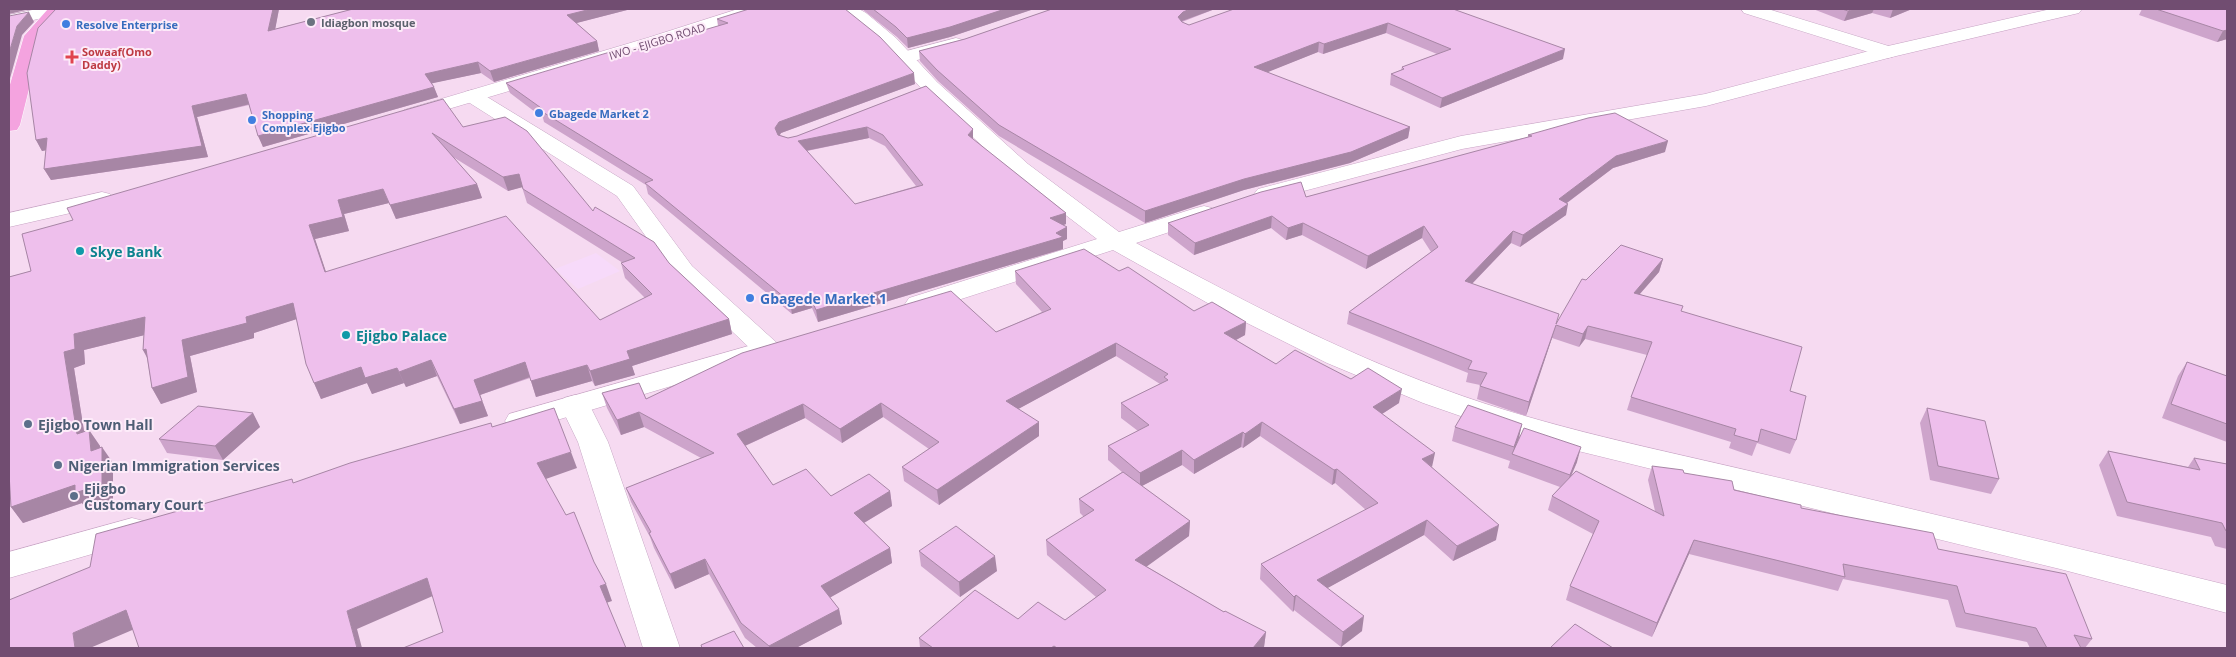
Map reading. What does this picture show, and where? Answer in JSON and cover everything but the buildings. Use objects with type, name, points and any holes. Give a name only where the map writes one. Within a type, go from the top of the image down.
[{"type":"main road","points":[[9,126],[33,36],[58,9]]},
{"type":"street","points":[[9,20],[58,9]]},
{"type":"street","name":"IWO - EJIGBO ROAD","points":[[389,120],[654,42],[755,9]]},
{"type":"street","points":[[847,9],[860,17],[882,36],[902,58],[921,90],[1020,169],[1117,242],[1222,300],[1336,357],[1434,396],[1532,430],[2060,556],[2227,599]]},
{"type":"street","points":[[1750,9],[1888,52]]},
{"type":"street","points":[[899,310],[1117,242],[1234,203],[1461,143],[1706,100],[1888,52],[2073,9]]},
{"type":"street","points":[[902,58],[976,37]]},
{"type":"street","points":[[472,96],[625,192],[683,271],[776,346],[501,427]]},
{"type":"street","points":[[9,220],[123,194]]},
{"type":"street","points":[[575,405],[593,442],[662,648]]},
{"type":"street","points":[[9,565],[151,525]]},
{"type":"shaded area","points":[[9,9],[2227,9],[2227,648],[9,648]]},
{"type":"shaded area","points":[[596,253],[620,271],[578,289],[555,269]]},
{"type":"place","name":"Idiagbon mosque","points":[[311,22]]},
{"type":"place","name":"Resolve Enterprise","points":[[66,24]]},
{"type":"place","name":"Sowaaf(Omo Daddy)","points":[[72,57]]},
{"type":"place","name":"Gbagede Market 2","points":[[539,113]]},
{"type":"place","name":"Shopping Complex Ejigbo","points":[[252,120]]},
{"type":"place","name":"Skye Bank","points":[[80,251]]},
{"type":"place","name":"Gbagede Market 1","points":[[750,298]]},
{"type":"place","name":"Ejigbo Palace","points":[[346,335]]},
{"type":"place","name":"Ejigbo Town Hall","points":[[28,424]]},
{"type":"place","name":"Nigerian Immigration Services","points":[[58,465]]},
{"type":"place","name":"Ejigbo Customary Court","points":[[74,496]]}]
